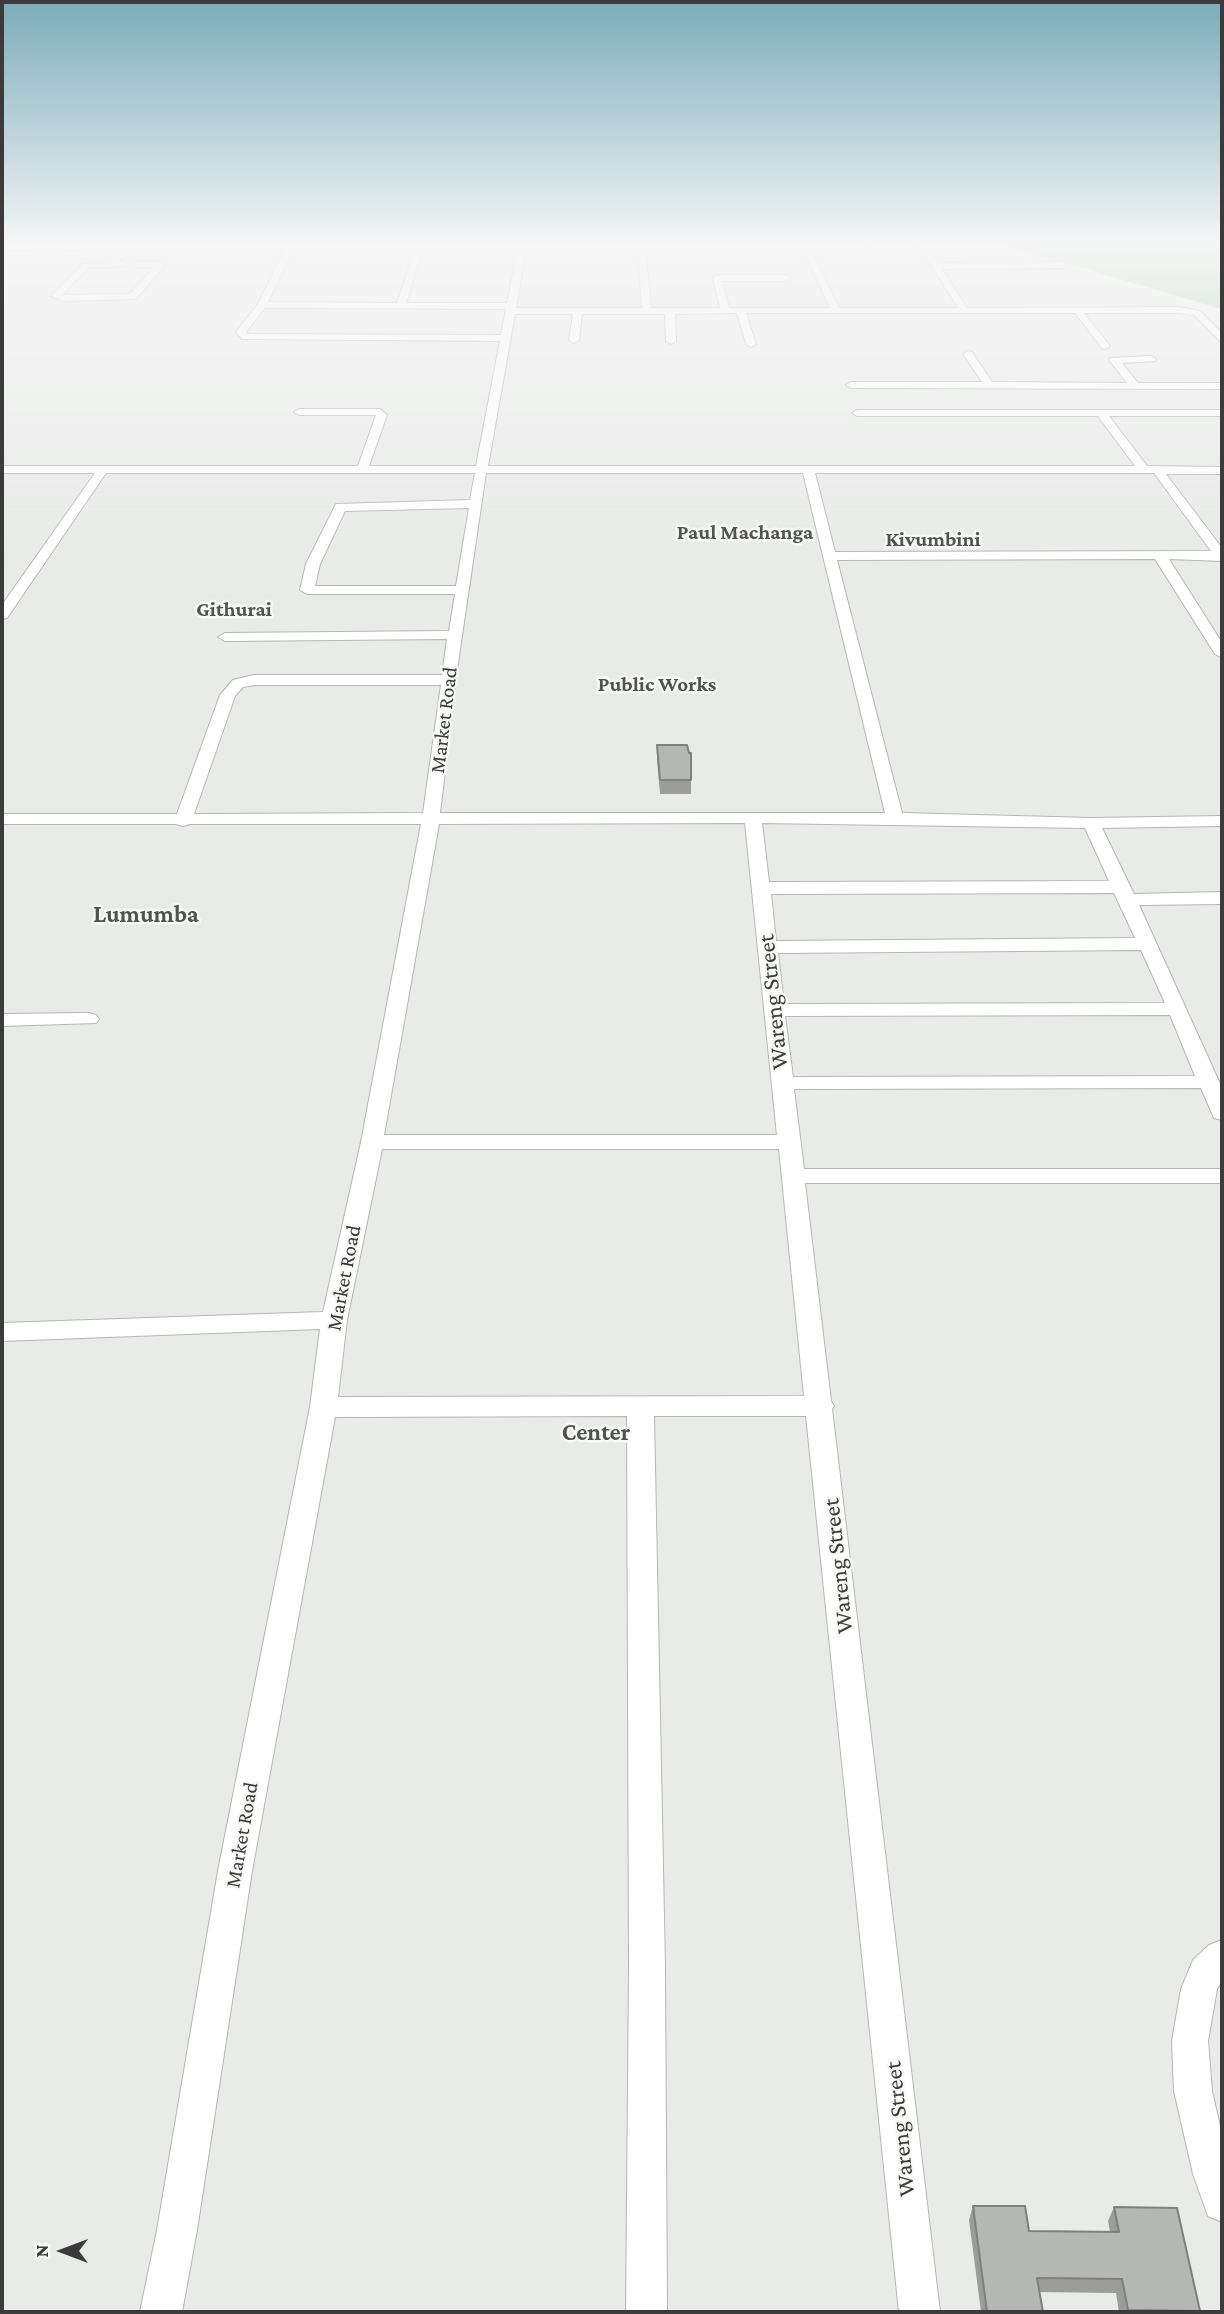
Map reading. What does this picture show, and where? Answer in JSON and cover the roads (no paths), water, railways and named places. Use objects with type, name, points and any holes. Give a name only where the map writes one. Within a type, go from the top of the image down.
[{"type":"street","name":"Market Road","points":[[161,2312],[177,2230],[234,1871],[323,1407],[334,1320],[372,1142],[430,818],[455,635],[503,351]]},
{"type":"street","points":[[968,354],[989,386]]},
{"type":"street","points":[[1135,386],[1114,360],[1151,359]]},
{"type":"street","points":[[851,386],[1222,386]]},
{"type":"street","points":[[299,412],[380,412],[382,415],[378,429],[362,470]]},
{"type":"street","points":[[857,413],[1222,413]]},
{"type":"street","points":[[1101,413],[1143,470]]},
{"type":"street","points":[[2,615],[103,469]]},
{"type":"street","points":[[2,470],[1222,470]]},
{"type":"street","points":[[807,470],[895,818]]},
{"type":"street","points":[[1157,470],[1222,556]]},
{"type":"street","points":[[463,590],[307,590],[313,564],[340,507],[476,505]]},
{"type":"street","points":[[830,556],[1222,556]]},
{"type":"street","points":[[1160,556],[1222,654]]},
{"type":"street","points":[[225,638],[455,635]]},
{"type":"street","points":[[183,821],[228,695],[238,683],[254,680],[449,680]]},
{"type":"street","points":[[2,819],[183,821],[895,818],[1091,823],[1222,821]]},
{"type":"street","name":"Wareng Street","points":[[753,820],[776,1010],[787,1142],[821,1406],[920,2312]]},
{"type":"street","points":[[1091,823],[1178,1009],[1211,1071],[1222,1113]]},
{"type":"street","points":[[761,888],[1126,893],[1222,898]]},
{"type":"street","points":[[767,947],[1149,944]]},
{"type":"street","points":[[776,1010],[1178,1009]]},
{"type":"street","points":[[2,1020],[89,1019]]},
{"type":"street","points":[[781,1083],[1211,1071]]},
{"type":"street","points":[[372,1142],[787,1142]]},
{"type":"street","points":[[791,1175],[1222,1176]]},
{"type":"street","points":[[2,1332],[334,1320]]},
{"type":"street","points":[[323,1407],[821,1406]]},
{"type":"street","points":[[640,1407],[647,1967],[647,2312]]},
{"type":"street","points":[[1222,1957],[1206,1972],[1199,1989],[1190,2041],[1193,2091],[1212,2174],[1222,2202]]},
{"type":"district","name":"Paul Machanga","points":[[745,533]]},
{"type":"district","name":"Kivumbini","points":[[933,540]]},
{"type":"district","name":"Githurai","points":[[234,610]]},
{"type":"district","name":"Public Works","points":[[657,685]]},
{"type":"district","name":"Lumumba","points":[[146,915]]},
{"type":"district","name":"Center","points":[[596,1433]]}]
